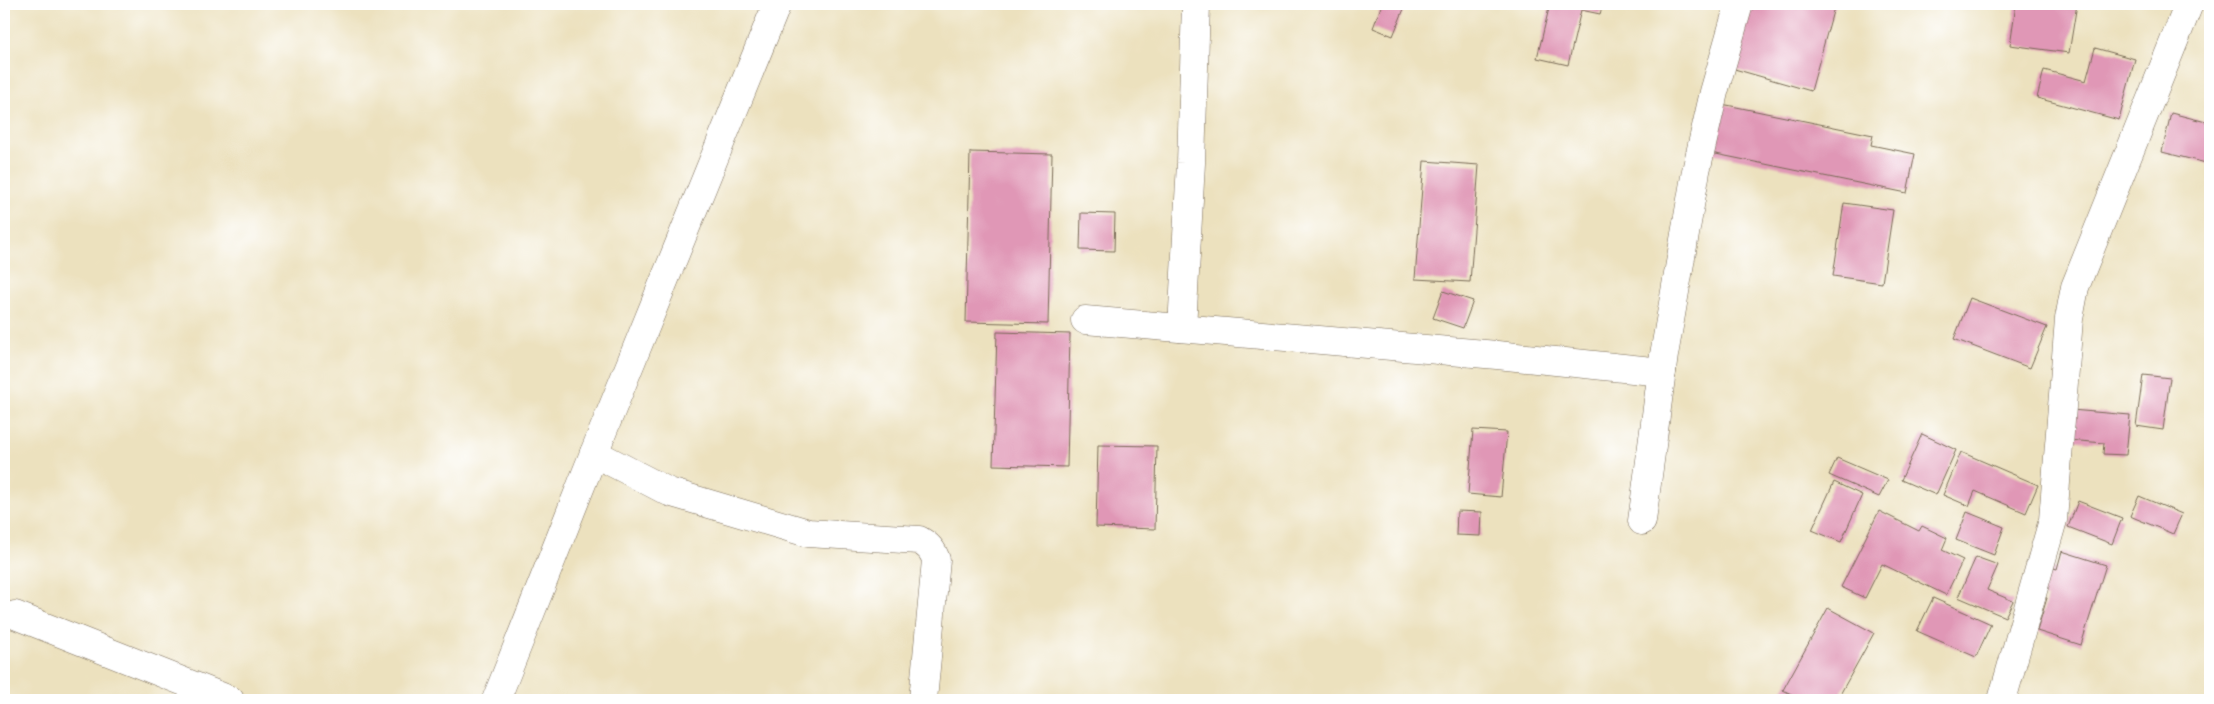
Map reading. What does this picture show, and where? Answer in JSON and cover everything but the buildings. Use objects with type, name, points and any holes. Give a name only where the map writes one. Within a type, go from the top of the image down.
[{"type":"street","points":[[496,700],[594,453],[777,4]]},
{"type":"street","points":[[1182,328],[1191,163],[1196,4]]},
{"type":"street","points":[[1642,521],[1662,372],[1696,171],[1714,92],[1739,4]]},
{"type":"street","points":[[2002,700],[2053,520],[2069,319],[2075,287],[2189,4]]},
{"type":"street","points":[[2204,4],[2210,6]]},
{"type":"street","points":[[1085,320],[1497,355],[1662,372]]},
{"type":"street","points":[[594,453],[669,492],[808,533],[919,540],[923,542],[932,549],[936,560],[923,700]]},
{"type":"street","points":[[15,616],[230,700]]}]
